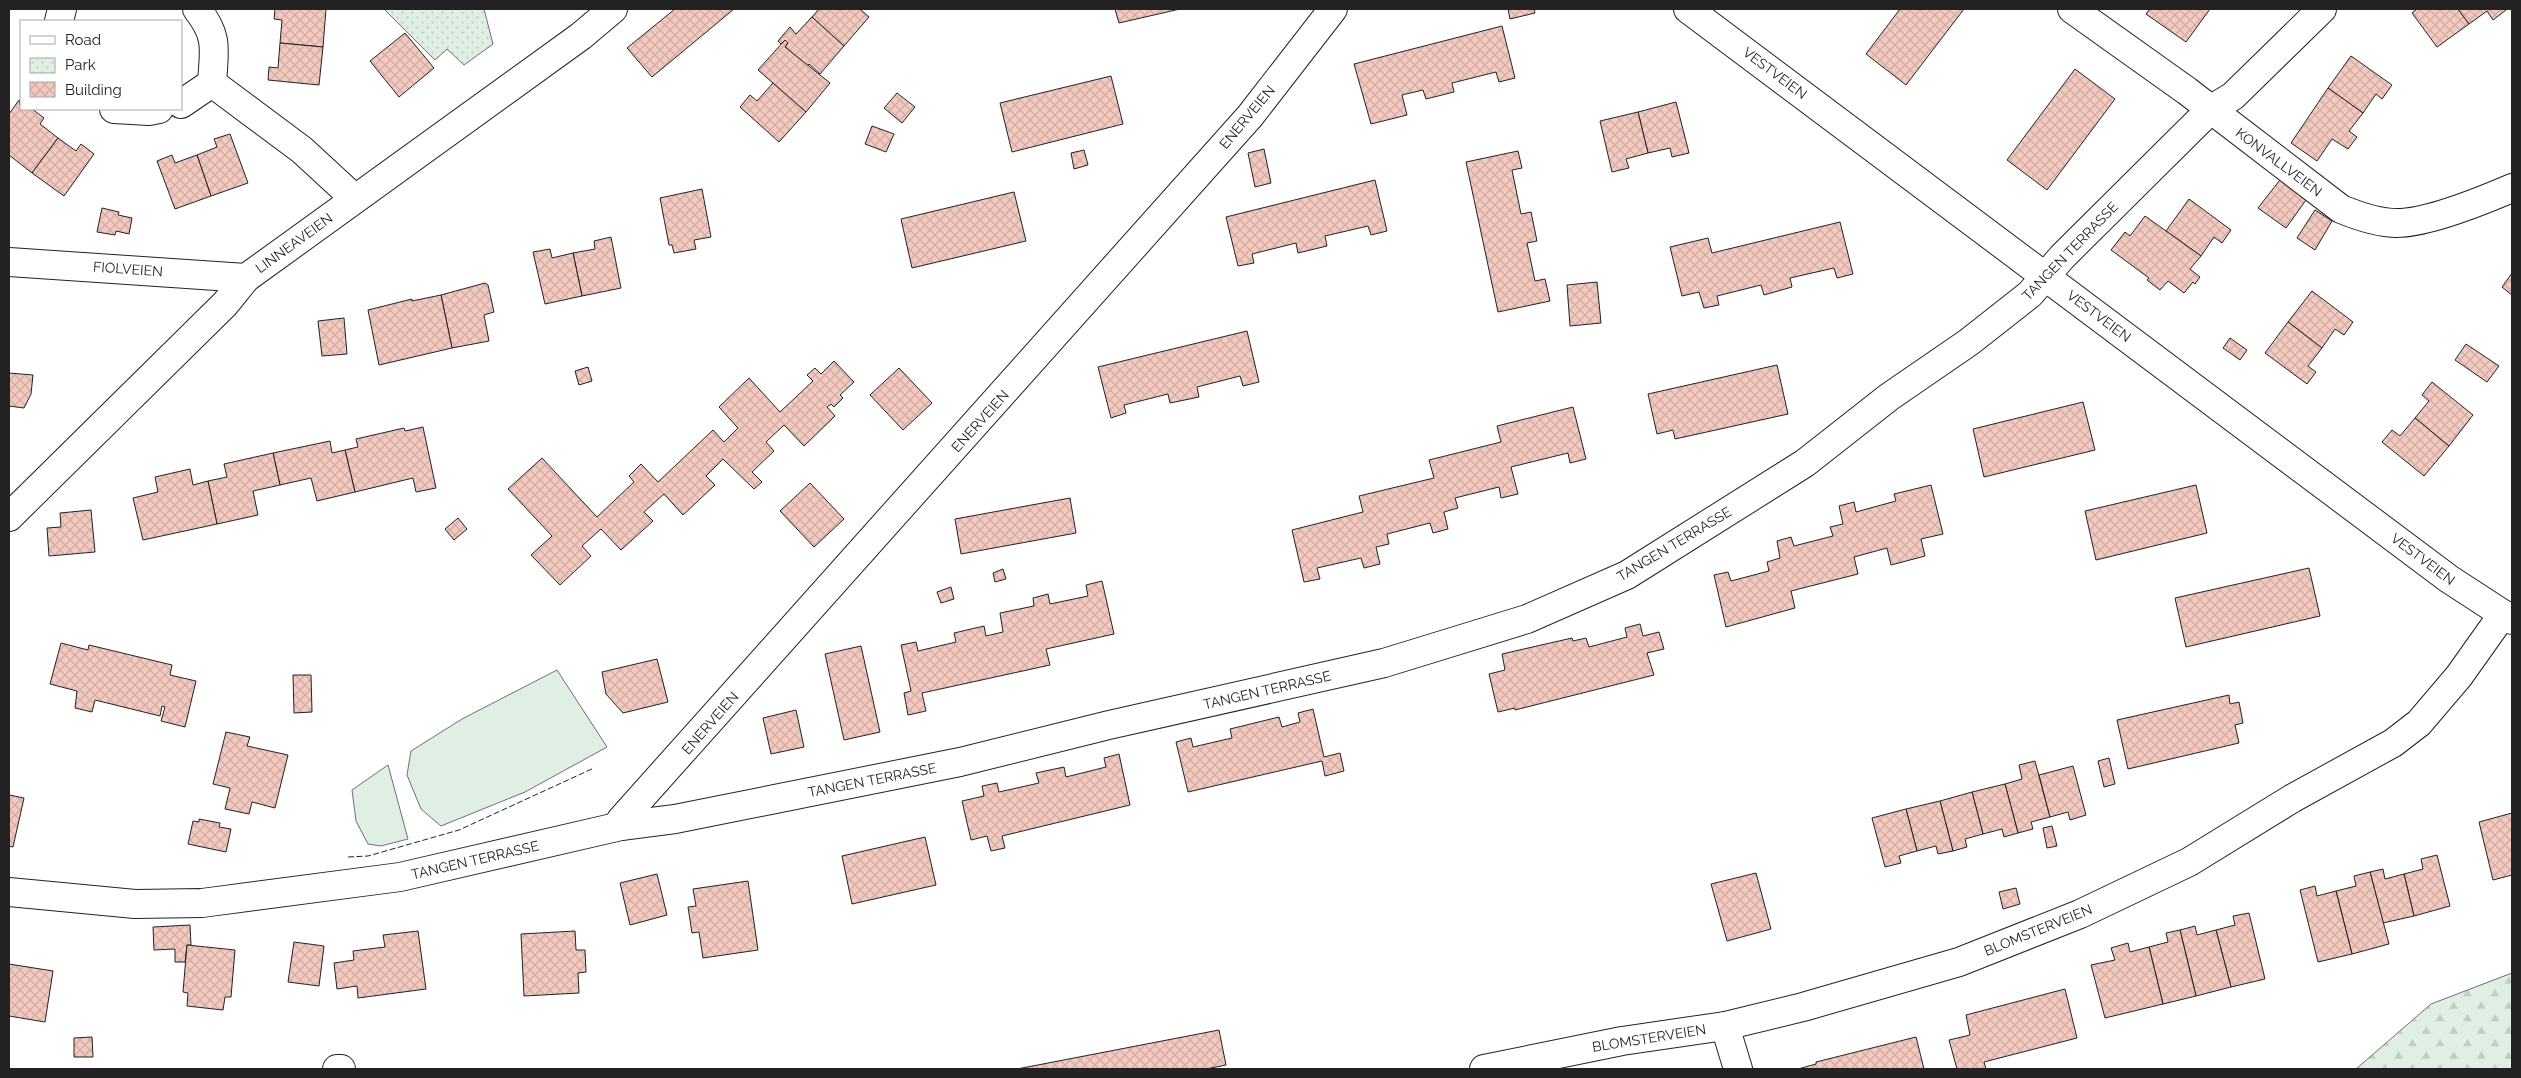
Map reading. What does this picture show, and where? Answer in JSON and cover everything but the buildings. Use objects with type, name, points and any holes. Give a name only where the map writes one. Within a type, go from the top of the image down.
[{"type":"street","points":[[197,9],[210,26],[214,44],[212,84]]},
{"type":"street","name":"LINNEAVEIEN","points":[[9,518],[225,304],[246,278],[354,198],[581,36],[613,9]]},
{"type":"street","name":"ENERVEIEN","points":[[621,826],[621,820],[1250,116],[1332,9]]},
{"type":"street","name":"VESTVEIEN","points":[[1688,9],[2450,579],[2508,617]]},
{"type":"street","name":"KONVALLVEIEN","points":[[2072,9],[2341,209],[2363,218],[2398,223],[2428,217],[2512,188]]},
{"type":"street","name":"TANGEN TERRASSE","points":[[9,892],[135,904],[202,903],[400,877],[621,826],[675,819],[960,762],[1109,725],[1384,663],[1527,619],[1627,574],[1805,463],[1889,397],[1969,342],[2030,294],[2047,277],[2062,257],[2210,110],[2233,96],[2322,9]]},
{"type":"street","points":[[182,103],[212,84]]},
{"type":"street","points":[[212,84],[302,150],[354,198]]},
{"type":"street","points":[[132,110],[154,110]]},
{"type":"street","name":"FIOLVEIEN","points":[[9,262],[246,278]]},
{"type":"street","name":"BLOMSTERVEIEN","points":[[1484,1069],[1622,1041],[1725,1026],[1959,962],[2080,914],[2189,862],[2293,798],[2393,743],[2419,723],[2508,617]]},
{"type":"street","points":[[1725,1026],[1738,1069]]},
{"type":"green space","points":[[384,9],[484,9],[493,44],[464,65],[447,49],[435,60]]},
{"type":"green space","points":[[557,670],[607,747],[525,792],[441,826],[421,809],[407,775],[411,751],[462,719]]},
{"type":"green space","points":[[388,765],[408,839],[381,846],[368,844],[356,821],[352,790]]},
{"type":"green space","points":[[2512,973],[2512,1069],[2356,1069],[2431,1004]]},
{"type":"fence","points":[[348,857],[368,856],[459,830],[594,768]]}]
